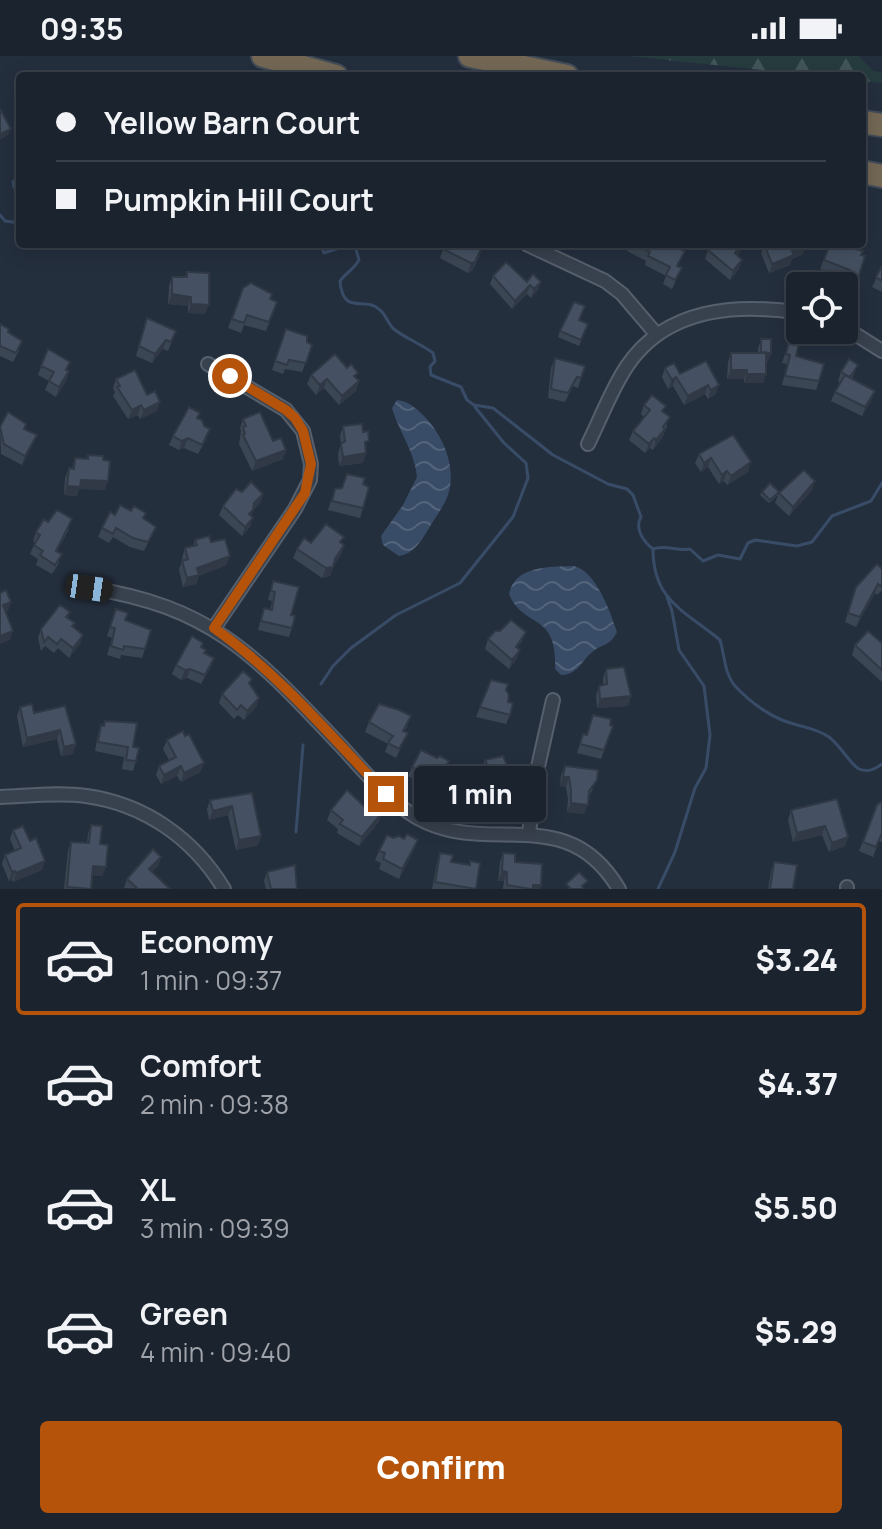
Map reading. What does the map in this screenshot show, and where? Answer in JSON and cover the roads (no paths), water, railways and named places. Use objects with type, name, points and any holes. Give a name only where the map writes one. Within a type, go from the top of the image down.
[{"type":"highway","points":[[263,56],[321,72]]},
{"type":"highway","points":[[470,56],[548,72]]},
{"type":"street","points":[[535,248],[605,281],[622,294],[657,335]]},
{"type":"street","points":[[588,444],[629,363],[657,335],[677,322],[709,311],[734,308],[786,312]]},
{"type":"street","points":[[858,336],[882,351]]},
{"type":"street","points":[[208,364],[286,410],[303,431],[311,464],[305,493],[214,628]]},
{"type":"street","points":[[89,588],[142,598],[214,628],[261,663],[386,794],[417,818],[454,832],[476,835],[529,834],[567,842],[588,853],[611,876],[619,889]]},
{"type":"street","points":[[529,834],[535,780],[553,700]]},
{"type":"street","points":[[0,797],[86,796],[138,810],[167,827],[193,849],[224,889]]},
{"type":"water","points":[[397,400],[412,405],[437,432],[451,474],[448,495],[439,512],[417,546],[399,556],[383,545],[381,536],[403,505],[417,477],[392,408]]},
{"type":"water","points":[[574,566],[596,584],[617,632],[575,670],[561,675],[555,669],[551,638],[545,629],[515,605],[509,594],[518,578],[526,573]]},
{"type":"waterway","points":[[16,179],[13,182],[16,188]]},
{"type":"waterway","points":[[0,215],[5,221],[16,222]]},
{"type":"waterway","points":[[322,248],[324,253],[340,248]]},
{"type":"waterway","points":[[354,248],[359,260],[340,281],[345,299],[374,306],[395,330],[433,353],[435,361],[430,367],[431,375],[461,387],[467,400],[474,405],[493,408],[553,455],[608,484],[627,489],[633,495],[641,517],[639,531],[653,549],[654,567],[665,593],[683,612],[720,640],[729,676],[742,693],[778,718],[829,737],[859,769],[871,770],[882,764]]},
{"type":"waterway","points":[[321,684],[351,648],[396,615],[460,583],[513,517],[528,478],[526,463],[504,443],[475,407]]},
{"type":"waterway","points":[[653,549],[690,549],[703,561],[718,555],[740,559],[748,543],[755,540],[797,546],[812,542],[832,516],[871,501],[882,483]]},
{"type":"waterway","points":[[658,889],[675,852],[695,788],[706,768],[710,735],[704,686],[679,650],[667,597]]},
{"type":"waterway","points":[[296,832],[303,745]]}]
